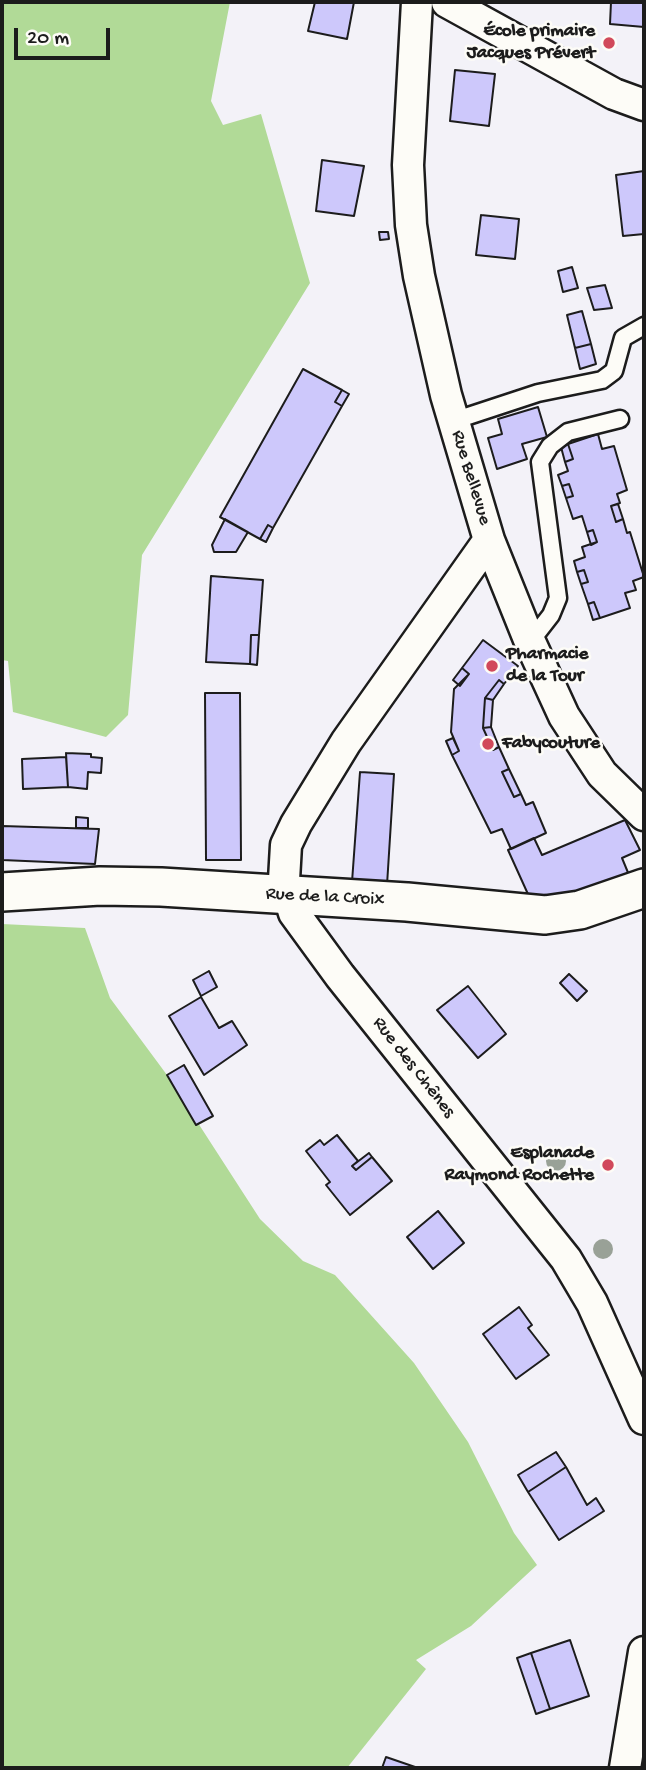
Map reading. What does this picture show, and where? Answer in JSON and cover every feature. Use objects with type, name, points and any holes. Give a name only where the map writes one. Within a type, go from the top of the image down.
[{"type":"street","name":"Rue Bellevue","points":[[287,897],[284,880],[286,845],[296,824],[346,742],[489,540],[453,421],[430,330],[411,225],[409,153],[417,2]]},
{"type":"street","points":[[447,2],[614,94],[644,105]]},
{"type":"street","points":[[489,540],[530,642],[564,716],[602,774],[644,815]]},
{"type":"street","name":"Rue de la Croix","points":[[2,892],[100,886],[407,902],[545,915],[580,910],[644,888]]},
{"type":"street","name":"Rue des Chênes","points":[[287,897],[295,913],[340,976],[566,1259],[592,1303],[644,1419]]},
{"type":"street","points":[[625,1768],[644,1653]]},
{"type":"lane","points":[[453,421],[538,393],[602,380],[614,371],[623,338],[644,326]]},
{"type":"lane","points":[[530,642],[551,615],[558,598],[540,462],[550,446],[568,432],[620,419]]},
{"type":"green space","points":[[2,2],[230,2],[211,101],[223,125],[261,114],[310,283],[142,555],[128,715],[106,737],[13,712],[8,661],[2,660]]},
{"type":"green space","points":[[2,924],[85,928],[110,998],[167,1075],[260,1219],[303,1261],[335,1275],[414,1363],[468,1442],[514,1533],[537,1565],[471,1626],[416,1660],[426,1669],[347,1768],[2,1768]]},
{"type":"building","points":[[315,2],[354,2],[347,39],[308,31]]},
{"type":"building","points":[[611,2],[644,2],[644,27],[610,24]]},
{"type":"building","points":[[455,70],[495,74],[489,126],[450,121]]},
{"type":"building","points":[[322,160],[364,166],[354,216],[316,211]]},
{"type":"building","points":[[644,171],[644,234],[623,236],[616,175]]},
{"type":"building","points":[[481,215],[519,219],[515,259],[476,255]]},
{"type":"building","points":[[379,232],[388,232],[389,239],[380,240]]},
{"type":"building","points":[[572,267],[578,288],[563,292],[558,271]]},
{"type":"building","points":[[605,285],[612,308],[594,310],[587,288]]},
{"type":"building","points":[[582,311],[591,344],[575,348],[567,315]]},
{"type":"building","points":[[591,344],[596,364],[580,369],[575,348]]},
{"type":"building","points":[[303,369],[342,390],[335,402],[342,406],[273,528],[268,525],[260,539],[220,517]]},
{"type":"building","points":[[342,390],[349,394],[342,406],[335,402]]},
{"type":"building","points":[[538,407],[547,437],[522,444],[527,459],[497,469],[488,438],[502,434],[498,419]]},
{"type":"building","points":[[598,434],[602,449],[614,446],[627,490],[617,494],[620,503],[611,506],[616,522],[623,519],[627,533],[630,532],[644,577],[633,581],[636,590],[625,593],[630,608],[600,618],[594,602],[588,604],[581,584],[588,582],[584,570],[577,572],[574,561],[585,557],[582,547],[597,542],[593,530],[587,532],[582,516],[573,519],[566,498],[573,496],[569,484],[562,486],[558,475],[568,471],[565,462],[573,459],[568,444]]},
{"type":"building","points":[[568,444],[573,459],[565,462],[561,447]]},
{"type":"building","points":[[569,484],[573,496],[566,498],[562,486]]},
{"type":"building","points":[[618,504],[623,519],[616,522],[611,506]]},
{"type":"building","points":[[225,519],[248,532],[236,552],[214,552],[212,545]]},
{"type":"building","points":[[268,525],[273,528],[266,542],[260,539]]},
{"type":"building","points":[[593,530],[597,542],[591,545],[587,532]]},
{"type":"building","points":[[584,570],[588,582],[581,584],[577,572]]},
{"type":"building","points":[[211,576],[263,580],[259,635],[251,635],[250,664],[206,662]]},
{"type":"building","points":[[594,602],[600,618],[593,620],[588,604]]},
{"type":"building","points":[[251,635],[259,635],[257,665],[250,664]]},
{"type":"building","points":[[483,640],[518,666],[504,684],[499,680],[485,698],[483,728],[493,750],[499,747],[509,769],[502,772],[514,797],[521,794],[526,805],[533,802],[546,833],[511,849],[502,829],[491,833],[452,755],[459,751],[451,732],[454,689],[469,674],[462,668]]},
{"type":"building","points":[[462,668],[469,674],[460,686],[453,680]]},
{"type":"building","points":[[499,680],[504,684],[493,700],[485,698]]},
{"type":"building","points":[[205,693],[240,693],[241,860],[206,860]]},
{"type":"building","points":[[485,698],[493,700],[491,727],[483,728]]},
{"type":"building","points":[[491,727],[499,747],[493,750],[483,728]]},
{"type":"building","points":[[453,738],[459,751],[452,755],[446,741]]},
{"type":"building","points":[[66,753],[91,754],[91,757],[102,758],[101,773],[88,772],[87,789],[68,787]]},
{"type":"building","points":[[66,757],[68,787],[23,789],[22,759]]},
{"type":"building","points":[[509,769],[521,794],[514,797],[502,772]]},
{"type":"building","points":[[360,772],[394,774],[387,885],[352,882]]},
{"type":"building","points":[[76,817],[88,818],[88,828],[76,828]]},
{"type":"building","points":[[625,820],[640,850],[622,858],[629,875],[560,905],[555,894],[532,903],[508,850],[534,838],[542,855]]},
{"type":"building","points":[[2,826],[99,829],[95,864],[2,860]]},
{"type":"building","points":[[209,971],[217,987],[201,996],[193,980]]},
{"type":"building","points":[[569,974],[587,991],[577,1001],[560,983]]},
{"type":"building","points":[[468,986],[506,1034],[478,1058],[437,1010]]},
{"type":"building","points":[[201,997],[219,1028],[232,1021],[247,1045],[204,1075],[169,1016]]},
{"type":"building","points":[[184,1065],[213,1116],[196,1125],[167,1075]]},
{"type":"building","points":[[337,1135],[358,1161],[352,1166],[356,1170],[372,1157],[392,1181],[350,1215],[326,1185],[330,1182],[306,1151],[320,1140],[324,1145]]},
{"type":"building","points":[[369,1153],[372,1157],[356,1170],[352,1166]]},
{"type":"building","points":[[438,1211],[464,1243],[433,1269],[407,1237]]},
{"type":"building","points":[[519,1307],[532,1325],[528,1328],[549,1355],[516,1379],[483,1334]]},
{"type":"building","points":[[556,1452],[566,1467],[528,1492],[518,1475]]},
{"type":"building","points":[[566,1467],[587,1505],[596,1498],[604,1511],[559,1540],[528,1492]]},
{"type":"building","points":[[570,1640],[589,1696],[550,1709],[531,1653]]},
{"type":"building","points":[[531,1653],[550,1709],[536,1714],[517,1658]]},
{"type":"building","points":[[386,1757],[418,1768],[382,1768]]},
{"type":"place","name":"École primaire Jacques Prévert","points":[[609,43]]},
{"type":"place","name":"Pharmacie de la Tour","points":[[492,666]]},
{"type":"place","name":"Fabycouture","points":[[488,744]]},
{"type":"place","name":"Esplanade Raymond Rochette","points":[[608,1165]]}]
